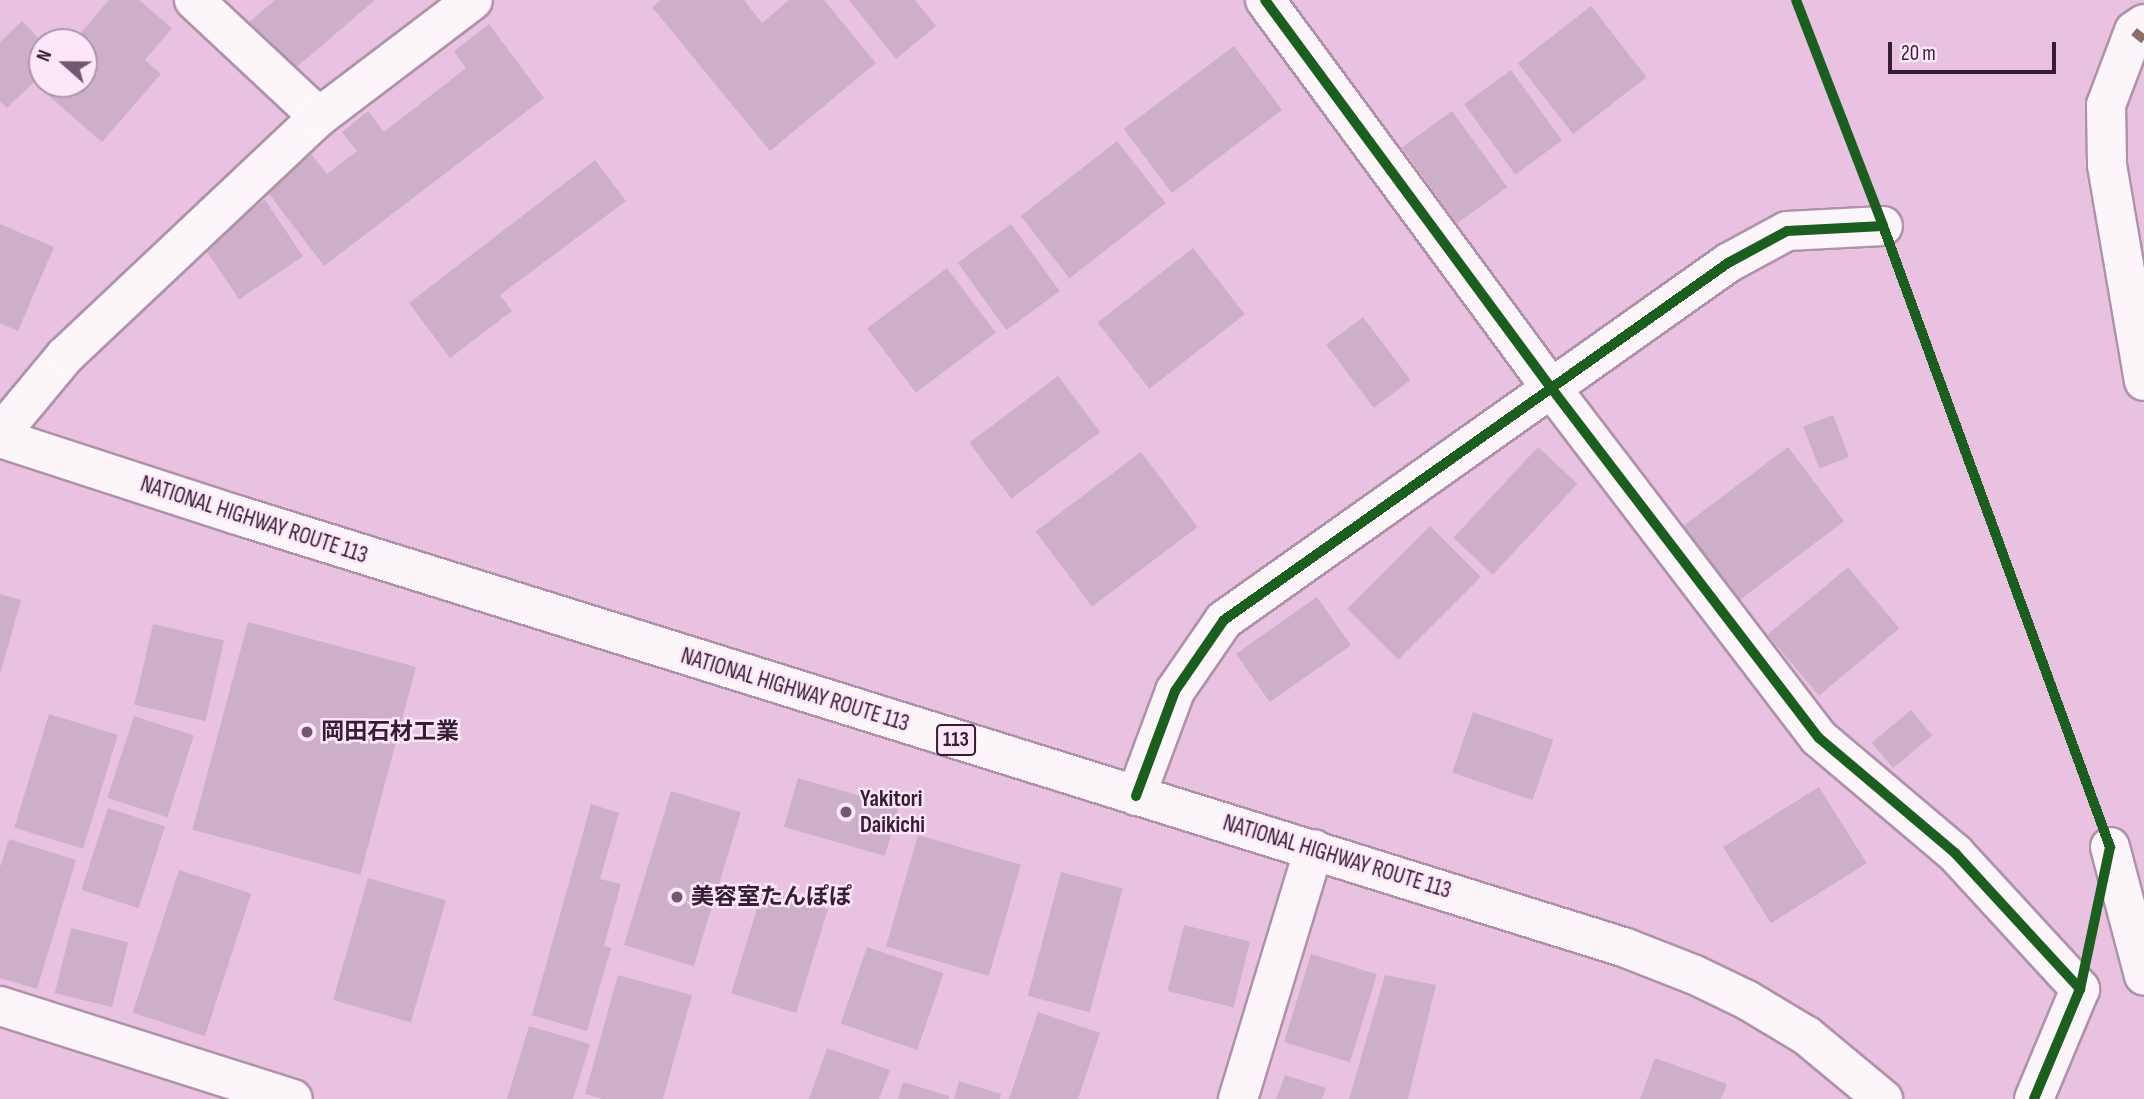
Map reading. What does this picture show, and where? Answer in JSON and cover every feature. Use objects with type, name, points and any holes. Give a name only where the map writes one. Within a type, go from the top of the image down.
[{"type":"main road","points":[[0,436],[65,356],[318,117],[473,0]]},
{"type":"main road","points":[[1265,0],[1552,389],[1819,738],[1955,853],[2080,989],[2034,1099]]},
{"type":"main road","points":[[206,4],[318,117]]},
{"type":"main road","points":[[2144,24],[2133,32],[2106,105],[2107,165],[2144,382]]},
{"type":"main road","points":[[1136,796],[1175,691],[1224,620],[1728,263],[1787,231],[1884,226]]},
{"type":"main road","name":"NATIONAL HIGHWAY ROUTE 113","points":[[0,436],[250,519],[1626,948],[1695,975],[1747,1000],[1807,1036],[1883,1099]]},
{"type":"main road","points":[[2110,847],[2144,976]]},
{"type":"main road","points":[[1238,1099],[1314,849]]},
{"type":"main road","points":[[0,1006],[293,1099]]},
{"type":"building","points":[[109,0],[139,0],[172,28],[145,60],[161,74],[102,142],[51,98],[98,98],[98,28],[85,28]]},
{"type":"building","points":[[275,0],[375,0],[291,72],[248,23]]},
{"type":"building","points":[[661,0],[744,0],[762,23],[789,0],[824,0],[876,63],[770,151],[652,7]]},
{"type":"building","points":[[849,0],[915,0],[936,26],[896,59]]},
{"type":"building","points":[[1591,6],[1646,77],[1573,134],[1518,63]]},
{"type":"building","points":[[22,21],[29,28],[28,88],[7,108],[0,101],[0,42]]},
{"type":"building","points":[[489,24],[544,98],[324,266],[266,190],[311,154],[327,174],[357,151],[342,132],[368,111],[384,132],[466,68],[454,51]]},
{"type":"building","points":[[1234,46],[1282,110],[1172,193],[1124,129]]},
{"type":"building","points":[[1511,70],[1562,140],[1515,174],[1464,104]]},
{"type":"building","points":[[1452,111],[1507,187],[1457,223],[1402,147]]},
{"type":"building","points":[[1117,141],[1166,203],[1069,278],[1021,216]]},
{"type":"building","points":[[595,160],[626,201],[500,295],[512,311],[450,358],[409,303]]},
{"type":"building","points":[[265,200],[303,256],[239,299],[201,243]]},
{"type":"building","points":[[0,224],[54,247],[18,331],[0,323]]},
{"type":"building","points":[[1011,224],[1060,291],[1006,330],[958,263]]},
{"type":"building","points":[[1193,248],[1245,314],[1149,389],[1098,322]]},
{"type":"building","points":[[947,268],[996,333],[916,393],[867,328]]},
{"type":"building","points":[[1363,317],[1411,380],[1374,408],[1326,345]]},
{"type":"building","points":[[1058,376],[1100,432],[1011,499],[969,443]]},
{"type":"building","points":[[1833,415],[1849,457],[1819,468],[1803,426]]},
{"type":"building","points":[[1538,447],[1577,484],[1493,575],[1453,538]]},
{"type":"building","points":[[1788,447],[1844,521],[1737,602],[1681,528]]},
{"type":"building","points":[[1141,452],[1198,527],[1092,607],[1036,531]]},
{"type":"building","points":[[1430,526],[1481,577],[1398,660],[1347,609]]},
{"type":"building","points":[[1848,567],[1899,628],[1819,696],[1768,634]]},
{"type":"building","points":[[0,594],[21,600],[1,671],[0,671]]},
{"type":"building","points":[[1317,597],[1351,645],[1270,702],[1236,654]]},
{"type":"building","points":[[248,622],[416,667],[360,875],[192,830]]},
{"type":"building","points":[[153,624],[224,640],[205,721],[134,705]]},
{"type":"building","points":[[1911,710],[1932,735],[1893,768],[1872,743]]},
{"type":"building","points":[[1473,712],[1553,740],[1533,800],[1452,773]]},
{"type":"building","points":[[49,714],[118,735],[83,849],[14,828]]},
{"type":"building","points":[[134,716],[194,735],[167,817],[107,798]]},
{"type":"building","points":[[798,778],[899,807],[885,856],[784,827]]},
{"type":"building","points":[[1819,787],[1867,863],[1771,923],[1723,847]]},
{"type":"building","points":[[671,791],[741,812],[694,966],[624,945]]},
{"type":"building","points":[[591,804],[619,813],[600,879],[621,884],[604,946],[611,948],[587,1031],[532,1015]]},
{"type":"building","points":[[108,808],[165,827],[138,908],[81,890]]},
{"type":"building","points":[[918,835],[1021,864],[989,976],[886,947]]},
{"type":"building","points":[[9,839],[76,860],[37,989],[0,978],[0,867]]},
{"type":"building","points":[[179,870],[251,893],[205,1036],[133,1013]]},
{"type":"building","points":[[1061,872],[1123,889],[1090,1012],[1028,996]]},
{"type":"building","points":[[368,878],[446,900],[411,1022],[333,1000]]},
{"type":"building","points":[[763,889],[828,909],[796,1013],[731,993]]},
{"type":"building","points":[[1184,925],[1250,941],[1234,1007],[1168,991]]},
{"type":"building","points":[[71,928],[128,942],[112,1007],[55,993]]},
{"type":"building","points":[[867,947],[944,973],[917,1050],[841,1024]]},
{"type":"building","points":[[1311,954],[1377,974],[1350,1062],[1284,1042]]},
{"type":"building","points":[[618,975],[692,995],[663,1099],[603,1099],[585,1094]]},
{"type":"building","points":[[1385,975],[1436,985],[1408,1099],[1349,1099]]},
{"type":"building","points":[[1038,1012],[1100,1033],[1078,1099],[1009,1099]]},
{"type":"building","points":[[529,1026],[590,1044],[573,1099],[507,1099]]},
{"type":"building","points":[[827,1048],[890,1070],[879,1099],[809,1099]]},
{"type":"building","points":[[1655,1058],[1727,1084],[1721,1099],[1640,1099]]},
{"type":"building","points":[[1285,1075],[1326,1088],[1322,1099],[1276,1099]]},
{"type":"building","points":[[959,1081],[1001,1094],[1000,1099],[954,1099]]},
{"type":"building","points":[[903,1082],[949,1096],[949,1099],[898,1099]]},
{"type":"marked path","points":[[2134,31],[2144,39]]},
{"type":"cycle path","points":[[1265,0],[1552,389],[1819,738],[1955,853],[2080,989],[2034,1099]]},
{"type":"cycle path","points":[[1796,0],[1883,226],[2110,847],[2080,989]]},
{"type":"cycle path","points":[[1136,796],[1175,691],[1224,620],[1728,263],[1787,231],[1883,226]]},
{"type":"place","name":"岡田石材工業","points":[[307,732]]},
{"type":"place","name":"Yakitori Daikichi","points":[[846,812]]},
{"type":"place","name":"美容室たんぽぽ","points":[[677,897]]}]
